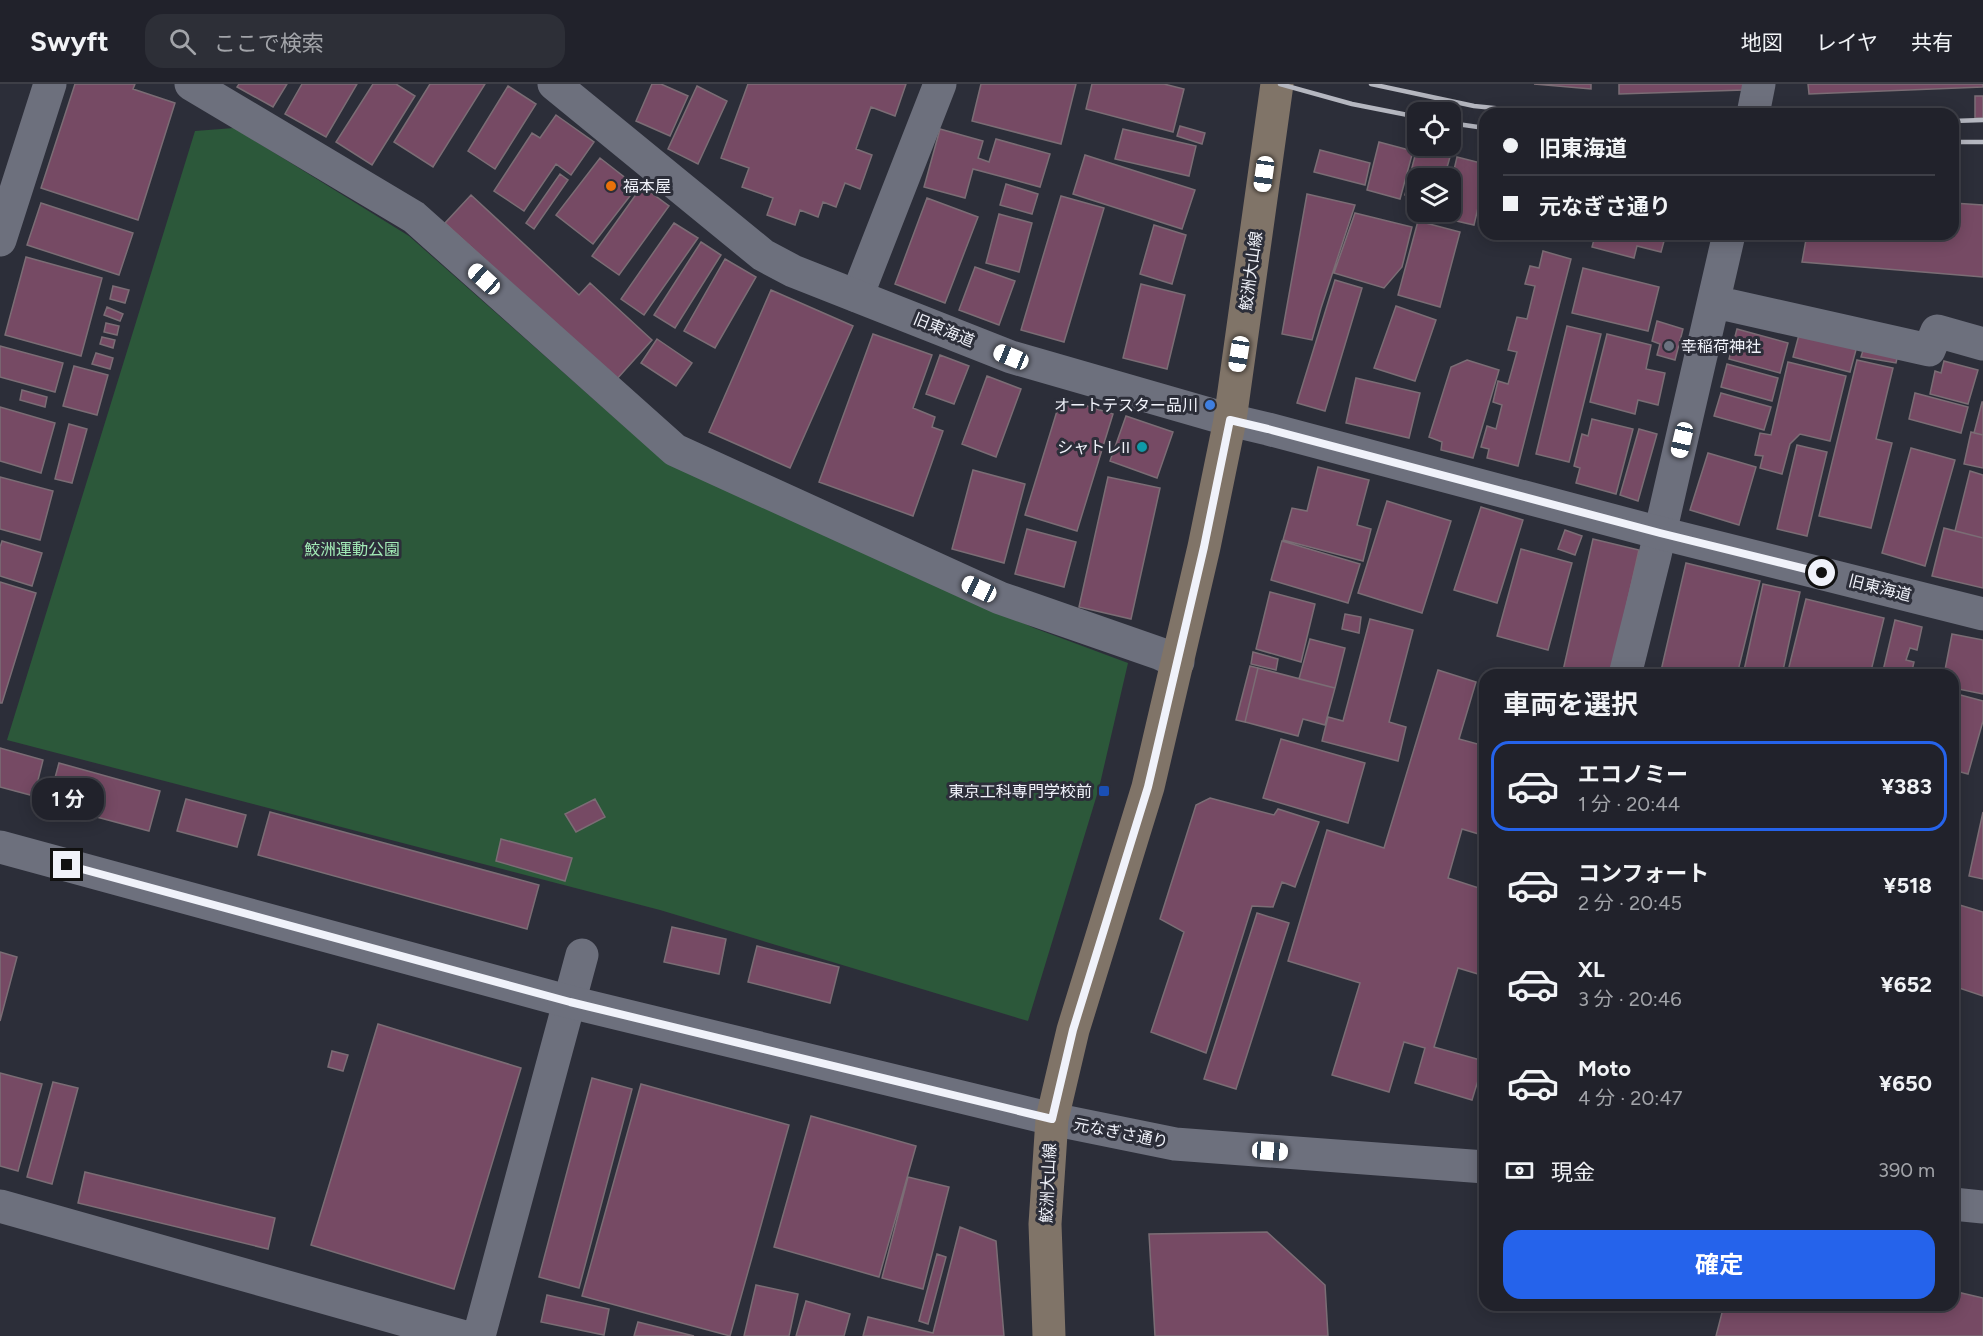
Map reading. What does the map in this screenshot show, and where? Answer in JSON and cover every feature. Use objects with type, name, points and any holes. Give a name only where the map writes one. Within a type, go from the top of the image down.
[{"type":"main road","name":"鮫洲大山線","points":[[1049,1336],[1045,1224],[1052,1119],[1073,1030],[1148,787],[1204,547],[1230,420],[1277,84]]},
{"type":"street","points":[[0,240],[51,84]]},
{"type":"street","points":[[191,84],[414,217],[675,450],[1000,598],[1178,662]]},
{"type":"street","name":"旧東海道","points":[[554,84],[763,255],[793,271],[1011,357],[1230,420],[1660,533],[1983,614]]},
{"type":"street","points":[[858,296],[940,84]]},
{"type":"street","points":[[1754,108],[1759,84]]},
{"type":"street","points":[[1626,669],[1715,302],[1728,240]]},
{"type":"street","points":[[1715,302],[1929,350],[1937,331],[1983,344]]},
{"type":"street","name":"元なぎさ通り","points":[[0,847],[570,1002],[1052,1119],[1175,1144],[1479,1167]]},
{"type":"street","points":[[479,1336],[582,955]]},
{"type":"street","points":[[1959,1205],[1983,1207]]},
{"type":"street","points":[[0,1206],[461,1336]]},
{"type":"green space","name":"鮫洲運動公園","points":[[234,128],[409,236],[658,456],[1034,628],[1128,663],[1099,788],[1028,1021],[660,910],[7,740],[195,131]]},
{"type":"building","points":[[75,84],[135,84],[133,89],[175,103],[138,220],[41,188]]},
{"type":"building","points":[[239,84],[287,84],[273,107],[237,87]]},
{"type":"building","points":[[302,84],[357,84],[326,137],[285,114]]},
{"type":"building","points":[[373,84],[396,84],[415,96],[372,165],[336,142]]},
{"type":"building","points":[[430,84],[485,84],[433,167],[394,142]]},
{"type":"building","points":[[652,84],[661,84],[688,96],[670,136],[636,121]]},
{"type":"building","points":[[748,84],[906,84],[895,116],[871,107],[856,149],[872,155],[860,189],[845,183],[836,207],[823,202],[818,217],[800,210],[795,225],[767,215],[773,198],[742,187],[749,168],[721,158]]},
{"type":"building","points":[[981,84],[1076,84],[1061,144],[972,121]]},
{"type":"building","points":[[1092,84],[1164,84],[1184,89],[1173,132],[1086,109]]},
{"type":"building","points":[[1534,84],[1591,84],[1591,89]]},
{"type":"building","points":[[1619,84],[1744,84],[1744,90],[1619,94]]},
{"type":"building","points":[[1808,84],[1983,84],[1983,87],[1809,94]]},
{"type":"building","points":[[508,86],[536,104],[495,169],[468,151]]},
{"type":"building","points":[[697,86],[727,101],[698,164],[668,149]]},
{"type":"building","points":[[1975,96],[1983,96],[1983,118],[1975,118]]},
{"type":"building","points":[[556,115],[594,142],[571,175],[556,164],[524,211],[494,191],[532,133],[540,138]]},
{"type":"building","points":[[1180,126],[1205,133],[1202,144],[1177,136]]},
{"type":"building","points":[[940,129],[983,141],[978,158],[989,162],[996,139],[1050,154],[1040,187],[973,169],[965,198],[924,187]]},
{"type":"building","points":[[1123,129],[1196,146],[1189,176],[1115,159]]},
{"type":"building","points":[[1379,142],[1407,149],[1407,156],[1412,156],[1400,199],[1367,190]]},
{"type":"building","points":[[1320,150],[1370,163],[1365,185],[1314,172]]},
{"type":"building","points":[[1085,155],[1195,190],[1182,229],[1073,194]]},
{"type":"building","points":[[1415,156],[1450,157],[1447,168],[1412,168]]},
{"type":"building","points":[[1457,157],[1479,162],[1479,204],[1474,225],[1461,222],[1461,168],[1454,168]]},
{"type":"building","points":[[600,158],[637,187],[593,244],[556,215]]},
{"type":"building","points":[[560,174],[568,180],[534,229],[526,223]]},
{"type":"building","points":[[1006,184],[1038,194],[1032,214],[1000,205]]},
{"type":"building","points":[[642,186],[669,206],[619,275],[592,256]]},
{"type":"building","points":[[1307,194],[1355,205],[1312,340],[1282,334]]},
{"type":"building","points":[[471,195],[579,295],[590,283],[652,340],[616,380],[445,223]]},
{"type":"building","points":[[1061,196],[1104,208],[1064,342],[1021,330]]},
{"type":"building","points":[[927,198],[978,217],[945,303],[895,284]]},
{"type":"building","points":[[41,203],[133,233],[119,275],[27,245]]},
{"type":"building","points":[[1959,203],[1983,205],[1983,277],[1802,262],[1806,240],[1959,240]]},
{"type":"building","points":[[1355,213],[1412,227],[1402,267],[1384,288],[1334,273]]},
{"type":"building","points":[[999,214],[1032,223],[1019,272],[986,263]]},
{"type":"building","points":[[1418,222],[1460,232],[1440,307],[1398,295]]},
{"type":"building","points":[[674,223],[698,238],[644,315],[621,299]]},
{"type":"building","points":[[1154,225],[1186,235],[1172,284],[1140,274]]},
{"type":"building","points":[[1594,240],[1664,240],[1661,252],[1637,246],[1634,258],[1592,247]]},
{"type":"building","points":[[701,242],[721,255],[675,328],[654,315]]},
{"type":"building","points":[[1543,251],[1571,259],[1518,466],[1487,458],[1489,449],[1481,447],[1487,426],[1496,429],[1502,405],[1493,402],[1498,381],[1508,384],[1517,352],[1508,350],[1517,317],[1527,319],[1535,286],[1525,284],[1530,266],[1539,268]]},
{"type":"building","points":[[26,257],[102,278],[81,356],[5,335]]},
{"type":"building","points":[[725,259],[756,277],[715,348],[684,331]]},
{"type":"building","points":[[975,267],[1015,281],[999,325],[959,310]]},
{"type":"building","points":[[1583,268],[1659,287],[1648,331],[1572,313]]},
{"type":"building","points":[[1335,280],[1362,288],[1325,411],[1297,403]]},
{"type":"building","points":[[1141,284],[1185,295],[1167,369],[1123,358]]},
{"type":"building","points":[[113,286],[129,290],[125,303],[110,299]]},
{"type":"building","points":[[771,290],[853,326],[790,468],[709,432]]},
{"type":"building","points":[[1396,306],[1436,320],[1415,381],[1374,368]]},
{"type":"building","points":[[107,307],[123,314],[120,321],[104,315]]},
{"type":"building","points":[[1657,321],[1683,329],[1675,360],[1657,355],[1660,344],[1652,341]]},
{"type":"building","points":[[106,323],[119,326],[117,335],[104,332]]},
{"type":"building","points":[[1567,326],[1601,334],[1569,462],[1536,454]]},
{"type":"building","points":[[1737,329],[1788,343],[1780,373],[1729,359]]},
{"type":"building","points":[[1800,331],[1857,346],[1850,372],[1793,357]]},
{"type":"building","points":[[873,334],[932,355],[913,408],[935,417],[932,427],[943,431],[913,516],[819,482]]},
{"type":"building","points":[[1607,334],[1651,345],[1646,369],[1665,373],[1658,405],[1638,400],[1635,414],[1590,402]]},
{"type":"building","points":[[102,337],[115,340],[113,348],[100,344]]},
{"type":"building","points":[[657,339],[692,363],[676,386],[641,363]]},
{"type":"building","points":[[0,346],[63,363],[55,392],[0,377]]},
{"type":"building","points":[[1864,347],[1898,354],[1896,363],[1861,357]]},
{"type":"building","points":[[96,353],[113,358],[110,369],[92,364]]},
{"type":"building","points":[[940,355],[969,366],[954,404],[926,394]]},
{"type":"building","points":[[1467,360],[1499,370],[1473,458],[1441,450],[1442,442],[1429,437],[1451,367]]},
{"type":"building","points":[[1857,360],[1893,368],[1876,439],[1892,443],[1871,528],[1819,516]]},
{"type":"building","points":[[1944,361],[1978,370],[1968,404],[1930,394],[1935,371],[1941,373]]},
{"type":"building","points":[[1788,362],[1846,376],[1830,441],[1800,434],[1790,444],[1782,474],[1760,468],[1763,456],[1755,455],[1760,433],[1771,435]]},
{"type":"building","points":[[1727,364],[1778,378],[1772,401],[1721,387]]},
{"type":"building","points":[[74,366],[108,375],[97,415],[63,406]]},
{"type":"building","points":[[987,376],[1021,389],[996,457],[962,444]]},
{"type":"building","points":[[1356,378],[1420,393],[1409,438],[1346,423]]},
{"type":"building","points":[[22,390],[47,397],[45,407],[20,400]]},
{"type":"building","points":[[1721,393],[1771,407],[1764,430],[1714,416]]},
{"type":"building","points":[[1915,393],[1968,407],[1961,433],[1909,419]]},
{"type":"building","points":[[1061,398],[1113,414],[1077,531],[1025,515]]},
{"type":"building","points":[[1983,402],[1983,435],[1974,433]]},
{"type":"building","points":[[0,407],[55,423],[41,473],[0,461]]},
{"type":"building","name":"シャトレII","points":[[1126,416],[1173,432],[1157,478],[1110,461]]},
{"type":"building","points":[[1592,419],[1633,429],[1616,494],[1576,483],[1580,468],[1574,466],[1582,434],[1588,436]]},
{"type":"building","points":[[69,424],[87,429],[72,483],[55,479]]},
{"type":"building","points":[[1639,429],[1657,434],[1638,501],[1620,495]]},
{"type":"building","points":[[1971,432],[1983,435],[1983,468],[1964,464]]},
{"type":"building","points":[[1797,445],[1827,452],[1807,536],[1777,529]]},
{"type":"building","points":[[1911,448],[1955,460],[1925,566],[1882,553]]},
{"type":"building","points":[[1708,453],[1756,467],[1739,525],[1690,510]]},
{"type":"building","points":[[1318,467],[1369,480],[1357,525],[1371,529],[1363,561],[1283,540],[1292,508],[1307,511]]},
{"type":"building","points":[[973,470],[1025,484],[1004,563],[952,549]]},
{"type":"building","points":[[1970,471],[1983,475],[1983,538],[1955,531]]},
{"type":"building","points":[[0,477],[53,491],[40,540],[0,529]]},
{"type":"building","points":[[1108,477],[1160,488],[1131,619],[1079,607]]},
{"type":"building","points":[[1387,501],[1451,521],[1422,613],[1358,593]]},
{"type":"building","points":[[1481,507],[1523,520],[1497,603],[1454,590]]},
{"type":"building","points":[[1944,528],[1983,538],[1983,588],[1932,576]]},
{"type":"building","points":[[1027,529],[1076,542],[1064,587],[1015,574]]},
{"type":"building","points":[[1565,530],[1582,536],[1575,555],[1558,549]]},
{"type":"building","points":[[1593,539],[1639,550],[1612,669],[1563,669]]},
{"type":"building","points":[[2,541],[42,553],[32,586],[0,576]]},
{"type":"building","points":[[1282,541],[1360,564],[1348,603],[1271,580]]},
{"type":"building","points":[[1521,549],[1572,563],[1548,650],[1497,636]]},
{"type":"building","points":[[1686,563],[1760,581],[1738,669],[1661,669]]},
{"type":"building","points":[[0,582],[36,593],[2,703],[0,703]]},
{"type":"building","points":[[1763,584],[1800,592],[1783,669],[1744,669]]},
{"type":"building","points":[[1270,592],[1315,604],[1301,662],[1256,649]]},
{"type":"building","points":[[1806,599],[1884,618],[1871,669],[1788,669]]},
{"type":"building","points":[[1345,614],[1361,617],[1359,633],[1342,629]]},
{"type":"building","points":[[1370,619],[1413,630],[1389,722],[1406,727],[1398,761],[1322,741],[1328,717],[1343,721]]},
{"type":"building","points":[[1895,620],[1922,627],[1917,650],[1910,648],[1906,660],[1914,662],[1912,669],[1883,669]]},
{"type":"building","points":[[1952,634],[1983,640],[1983,694],[1959,689],[1959,669],[1945,669]]},
{"type":"building","points":[[1310,639],[1345,648],[1335,688],[1299,679]]},
{"type":"building","points":[[1253,652],[1278,659],[1276,670],[1251,664]]},
{"type":"building","points":[[1250,666],[1258,668],[1245,722],[1236,720]]},
{"type":"building","points":[[1258,668],[1335,688],[1325,725],[1303,719],[1298,736],[1245,722]]},
{"type":"building","points":[[1438,670],[1476,682],[1459,739],[1479,744],[1479,834],[1462,829],[1448,878],[1479,888],[1479,971],[1478,974],[1458,968],[1434,1047],[1479,1060],[1479,1077],[1472,1100],[1415,1083],[1425,1048],[1404,1042],[1389,1092],[1332,1075],[1360,983],[1288,961],[1327,830],[1384,848]]},
{"type":"building","points":[[1959,695],[1983,701],[1983,721],[1968,774],[1959,772]]},
{"type":"building","points":[[1281,739],[1365,763],[1348,823],[1263,798]]},
{"type":"building","points":[[0,748],[43,760],[34,796],[0,787]]},
{"type":"building","points":[[59,763],[160,791],[149,831],[48,804]]},
{"type":"building","points":[[1210,798],[1274,815],[1278,809],[1319,822],[1295,887],[1282,882],[1273,907],[1252,906],[1206,1053],[1151,1032],[1184,932],[1160,919],[1196,805]]},
{"type":"building","points":[[186,799],[246,815],[237,847],[177,831]]},
{"type":"building","points":[[595,799],[605,817],[576,832],[565,814]]},
{"type":"building","points":[[270,812],[539,885],[527,929],[258,855]]},
{"type":"building","points":[[1983,812],[1983,879],[1969,876]]},
{"type":"building","points":[[501,839],[572,858],[565,881],[496,861]]},
{"type":"building","points":[[1959,905],[1983,912],[1983,996],[1959,988]]},
{"type":"building","points":[[1257,913],[1289,923],[1236,1089],[1204,1079]]},
{"type":"building","points":[[672,927],[726,939],[719,974],[664,962]]},
{"type":"building","points":[[757,946],[839,967],[830,1003],[748,982]]},
{"type":"building","points":[[0,952],[17,957],[0,1021]]},
{"type":"building","points":[[378,1024],[521,1068],[454,1289],[311,1245]]},
{"type":"building","points":[[332,1051],[348,1055],[343,1071],[328,1067]]},
{"type":"building","points":[[0,1073],[42,1084],[18,1171],[0,1166]]},
{"type":"building","points":[[592,1078],[632,1089],[579,1288],[539,1277]]},
{"type":"building","points":[[53,1082],[78,1088],[52,1184],[27,1177]]},
{"type":"building","points":[[641,1084],[789,1125],[730,1336],[582,1296]]},
{"type":"building","points":[[811,1116],[916,1146],[879,1277],[774,1247]]},
{"type":"building","points":[[85,1172],[275,1218],[268,1249],[78,1203]]},
{"type":"building","points":[[908,1177],[949,1187],[923,1289],[882,1278]]},
{"type":"building","points":[[960,1227],[996,1241],[1004,1336],[863,1336],[868,1317],[933,1333]]},
{"type":"building","points":[[1267,1232],[1325,1285],[1328,1336],[1155,1336],[1149,1234]]},
{"type":"building","points":[[937,1254],[946,1257],[928,1324],[919,1321]]},
{"type":"building","points":[[756,1285],[798,1294],[789,1336],[744,1336]]},
{"type":"building","points":[[1959,1292],[1983,1298],[1983,1336],[1716,1336],[1722,1311],[1959,1311]]},
{"type":"building","points":[[547,1295],[609,1309],[604,1335],[541,1322]]},
{"type":"building","points":[[806,1301],[850,1314],[844,1336],[796,1336]]},
{"type":"building","points":[[638,1322],[694,1336],[634,1336]]},
{"type":"railway","points":[[1280,84],[1352,104],[1407,115]]},
{"type":"railway","points":[[1371,84],[1474,106],[1494,108]]},
{"type":"railway","points":[[1959,121],[1983,120]]},
{"type":"railway","points":[[1461,125],[1479,127]]},
{"type":"railway","points":[[1959,142],[1983,142]]},
{"type":"place","name":"福本屋","points":[[611,186]]},
{"type":"place","name":"幸稲荷神社","points":[[1669,346]]},
{"type":"place","name":"オートテスター品川","points":[[1210,405]]},
{"type":"place","name":"シャトレII","points":[[1142,447]]},
{"type":"place","name":"東京工科専門学校前","points":[[1104,791]]},
{"type":"route","points":[[67,865],[570,1002],[1052,1119],[1073,1030],[1148,787],[1204,547],[1221,454],[1230,420],[1660,533],[1822,573]]}]
